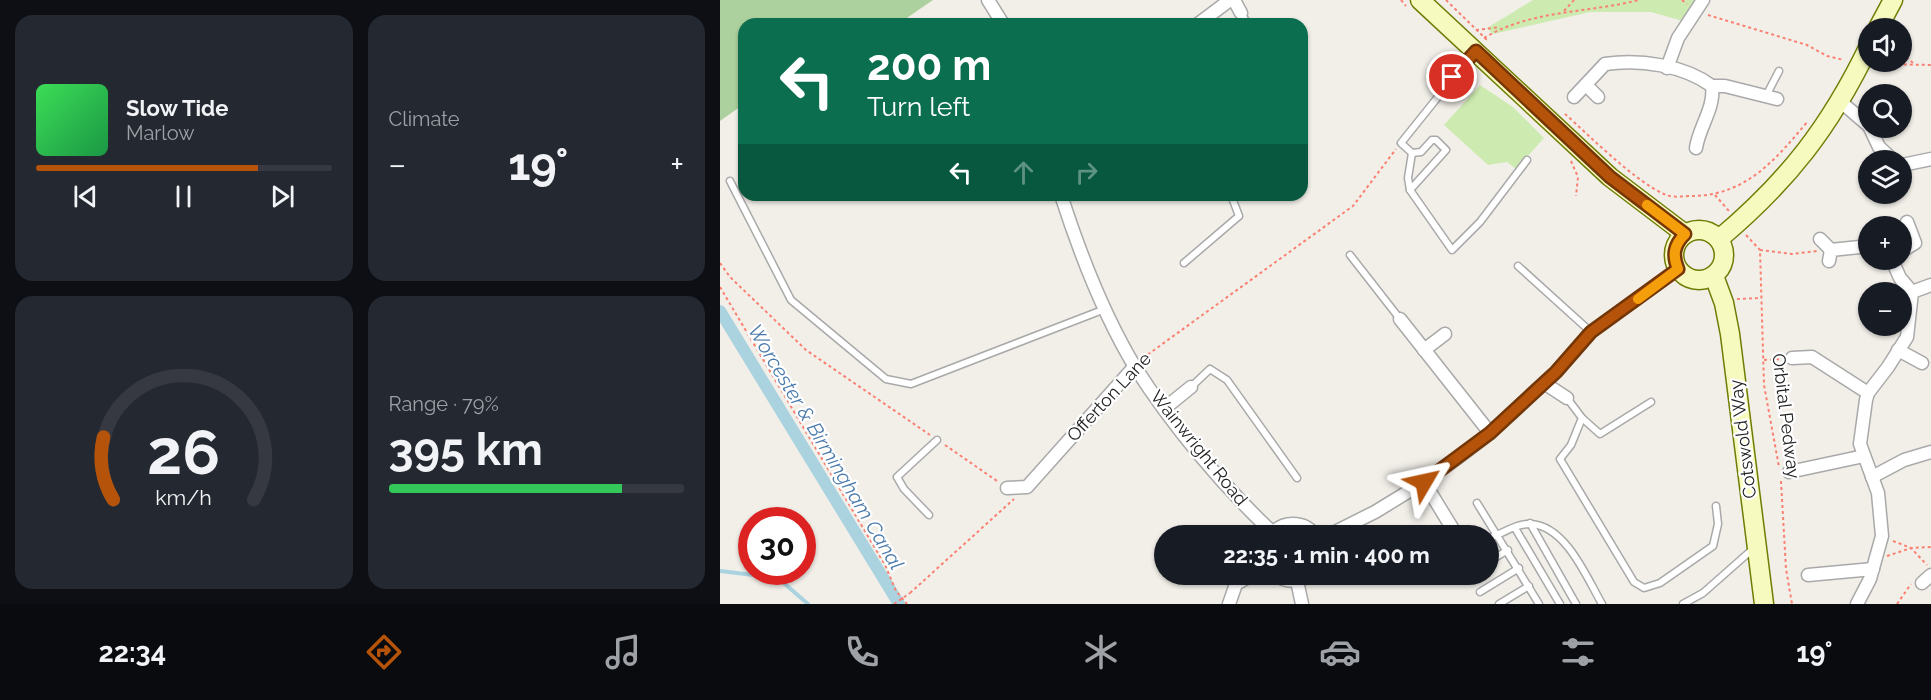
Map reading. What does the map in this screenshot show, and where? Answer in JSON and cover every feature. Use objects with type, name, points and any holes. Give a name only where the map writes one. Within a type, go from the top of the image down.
[{"type":"main road","points":[[1420,0],[1484,45],[1610,177],[1685,234]]},
{"type":"main road","points":[[1883,18],[1893,0]]},
{"type":"main road","points":[[1719,239],[1779,185],[1841,102],[1858,68]]},
{"type":"main road","points":[[1699,230],[1713,234],[1719,239],[1725,254],[1720,270],[1714,276],[1707,279],[1691,279],[1678,269],[1674,254],[1676,246],[1685,234],[1699,230]]},
{"type":"main road","name":"Cotswold Way","points":[[1714,276],[1723,299],[1730,334],[1764,604]]},
{"type":"street","points":[[988,0],[999,18]]},
{"type":"street","points":[[1206,18],[1232,0],[1241,13]]},
{"type":"street","points":[[1666,68],[1678,38],[1699,5]]},
{"type":"street","points":[[1574,97],[1605,64],[1633,60],[1695,76],[1712,86],[1725,86],[1772,98]]},
{"type":"street","points":[[1586,85],[1598,97]]},
{"type":"street","points":[[1696,148],[1694,132],[1711,105],[1712,86]]},
{"type":"street","points":[[1841,102],[1858,117]]},
{"type":"street","points":[[1912,163],[1931,159]]},
{"type":"street","name":"Wainwright Road","points":[[1063,201],[1079,249],[1105,308],[1135,366],[1165,408],[1239,501],[1262,525]]},
{"type":"street","points":[[1820,239],[1830,256],[1858,249]]},
{"type":"street","points":[[1348,525],[1424,482],[1490,433],[1544,383],[1591,332],[1678,269]]},
{"type":"street","points":[[1912,292],[1931,285]]},
{"type":"street","points":[[1400,319],[1490,433]]},
{"type":"street","points":[[1424,350],[1445,334]]},
{"type":"street","points":[[1857,604],[1874,564],[1882,536],[1878,493],[1860,444],[1868,393],[1907,336]]},
{"type":"street","points":[[1898,350],[1922,363]]},
{"type":"street","points":[[1792,358],[1812,357],[1868,393]]},
{"type":"street","name":"Offerton Lane","points":[[1027,487],[1135,366]]},
{"type":"street","points":[[1544,383],[1567,398]]},
{"type":"street","points":[[1165,408],[1191,387]]},
{"type":"street","points":[[1872,477],[1904,460],[1931,452]]},
{"type":"street","points":[[1789,472],[1864,456]]},
{"type":"street","points":[[1424,482],[1450,525]]},
{"type":"street","points":[[1007,488],[1027,487]]},
{"type":"street","points":[[1808,575],[1874,564]]},
{"type":"street","points":[[1229,604],[1236,585]]},
{"type":"street","points":[[1298,585],[1302,604]]},
{"type":"lane","points":[[1241,13],[1244,18]]},
{"type":"lane","points":[[1410,190],[1446,150],[1436,140],[1432,140],[1421,152],[1412,153],[1401,143],[1484,45]]},
{"type":"lane","points":[[1772,98],[1779,71]]},
{"type":"lane","points":[[1412,153],[1408,178],[1410,190],[1452,250],[1480,222],[1527,160]]},
{"type":"lane","points":[[730,181],[738,197]]},
{"type":"lane","points":[[740,201],[791,300],[886,379],[911,384],[1105,308]]},
{"type":"lane","points":[[1184,263],[1239,216],[1233,201]]},
{"type":"lane","points":[[1350,255],[1400,319]]},
{"type":"lane","points":[[1518,266],[1591,332]]},
{"type":"lane","points":[[1191,387],[1210,369],[1227,380],[1296,478]]},
{"type":"lane","points":[[1567,398],[1582,418],[1600,434],[1651,402]]},
{"type":"lane","points":[[1582,418],[1571,445],[1560,459],[1634,582],[1644,588],[1660,583],[1713,546],[1718,524],[1716,506]]},
{"type":"lane","points":[[929,515],[898,483],[897,477],[938,440]]},
{"type":"lane","points":[[1477,503],[1490,525]]},
{"type":"lane","points":[[1499,535],[1530,523],[1549,528],[1573,552],[1602,604]]},
{"type":"lane","points":[[1530,523],[1576,604]]},
{"type":"lane","points":[[1515,528],[1560,604]]},
{"type":"lane","points":[[1499,540],[1519,568],[1538,604]]},
{"type":"lane","points":[[1683,604],[1703,593],[1756,546]]},
{"type":"lane","points":[[1499,555],[1508,550]]},
{"type":"lane","points":[[1480,592],[1519,568]]},
{"type":"lane","points":[[1499,604],[1529,586]]},
{"type":"path","points":[[1446,0],[1476,30],[1484,45],[1503,26]]},
{"type":"path","points":[[1564,12],[1574,0]]},
{"type":"path","points":[[1476,30],[1639,0]]},
{"type":"path","points":[[1682,0],[1807,45],[1827,56],[1847,61]]},
{"type":"path","points":[[1912,64],[1931,65]]},
{"type":"path","points":[[1563,112],[1622,165],[1667,196],[1715,195],[1751,179],[1776,159],[1810,119]]},
{"type":"path","name":"Offerton Lane","points":[[1135,366],[1278,258],[1353,206],[1401,143]]},
{"type":"path","points":[[1747,238],[1760,250],[1830,256]]},
{"type":"path","name":"Orbital Pedway","points":[[1760,250],[1764,385],[1780,472],[1786,569],[1792,604]]},
{"type":"path","points":[[720,263],[730,278],[806,350],[871,397],[1007,488]]},
{"type":"path","points":[[720,286],[885,565],[896,591],[907,604]]},
{"type":"path","points":[[1723,299],[1761,298]]},
{"type":"path","points":[[1764,360],[1792,358]]},
{"type":"path","points":[[894,604],[910,593],[1027,487]]},
{"type":"path","points":[[1882,536],[1911,548],[1931,569]]},
{"type":"path","points":[[1874,564],[1911,548],[1931,547]]},
{"type":"path","points":[[1897,604],[1911,584],[1926,579]]},
{"type":"green space","points":[[720,0],[933,0],[907,18],[738,18],[738,108],[720,121]]},
{"type":"green space","points":[[1533,0],[1698,0],[1683,21],[1651,12],[1590,12],[1493,34],[1487,28]]},
{"type":"green space","points":[[1480,85],[1513,107],[1544,138],[1516,169],[1507,162],[1488,165],[1444,125]]},
{"type":"waterway","name":"Worcester & Birmingham Canal","points":[[720,311],[899,604]]},
{"type":"waterway","points":[[720,571],[778,578],[808,604]]},
{"type":"slow traffic","points":[[1638,299],[1678,269],[1674,254],[1679,240],[1685,234],[1647,205]]},
{"type":"route","points":[[1424,482],[1490,433],[1556,372],[1591,332],[1678,269],[1674,254],[1679,240],[1685,234],[1610,177],[1476,51],[1452,77]]}]
